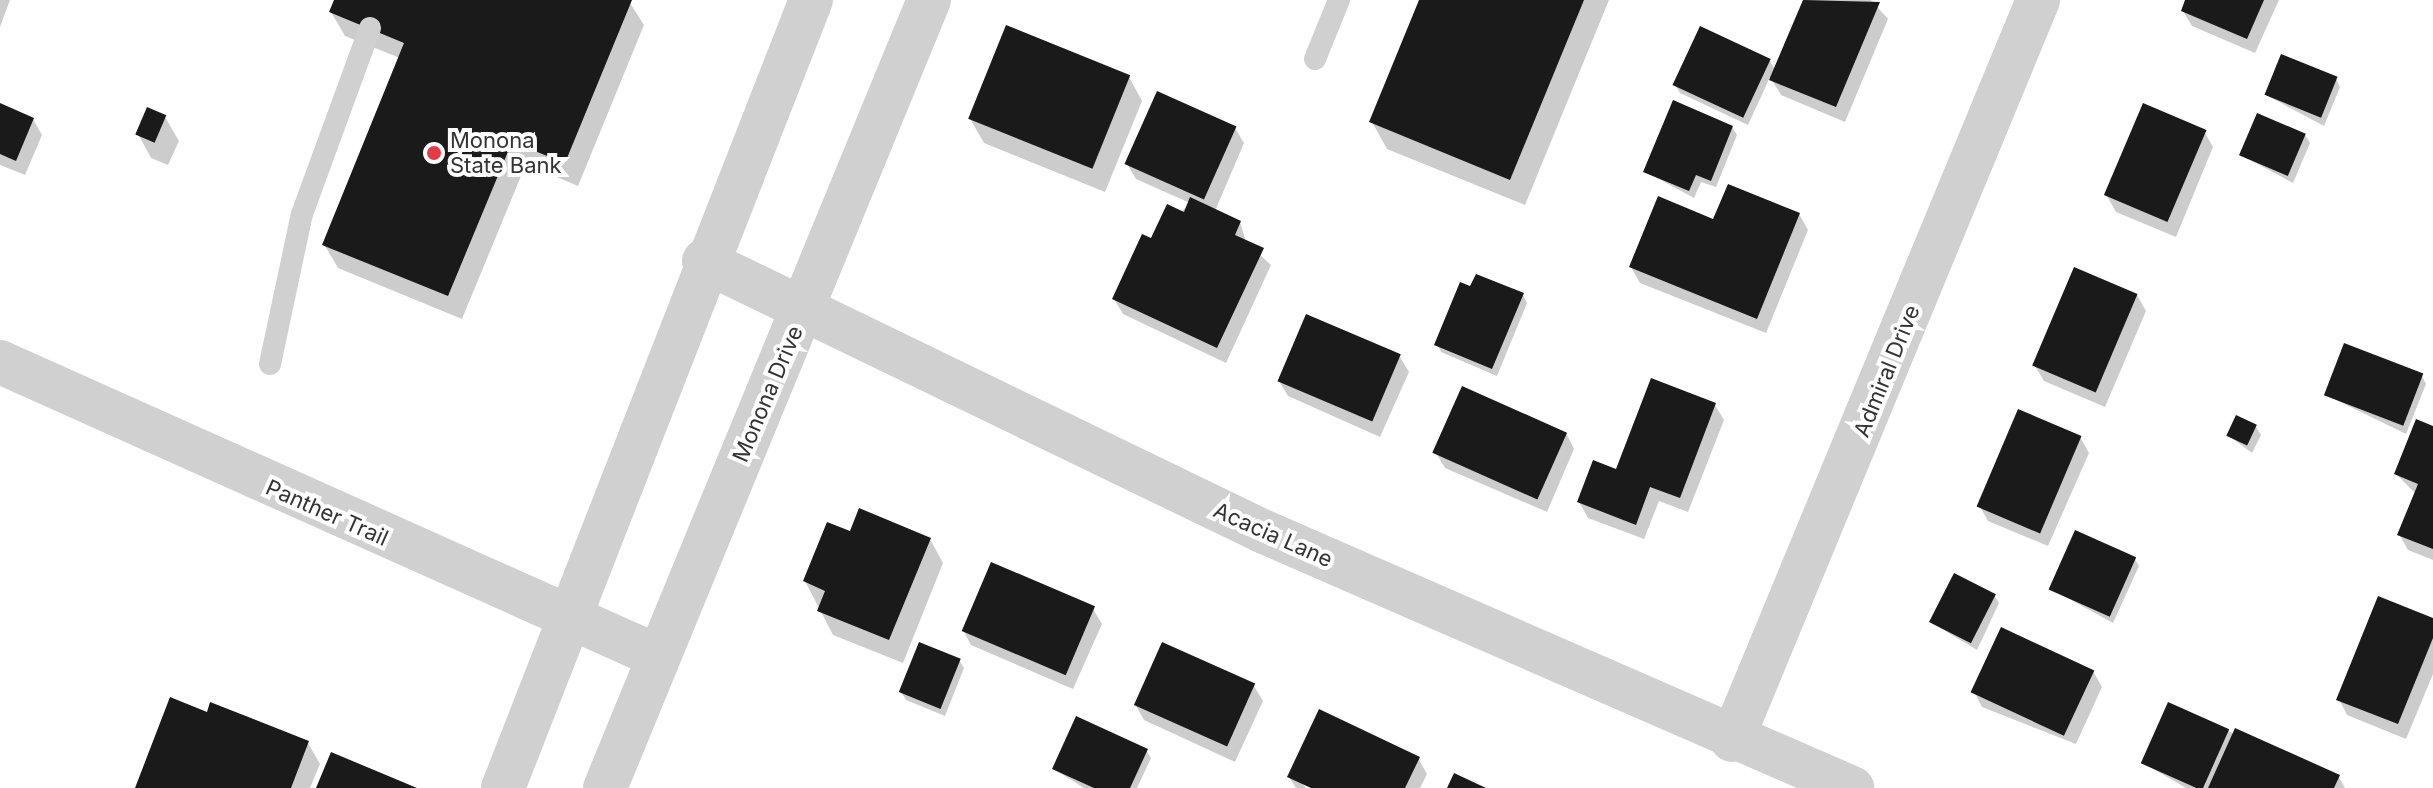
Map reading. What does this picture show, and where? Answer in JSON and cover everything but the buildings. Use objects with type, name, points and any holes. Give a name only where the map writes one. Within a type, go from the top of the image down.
[{"type":"street","points":[[503,788],[704,261],[811,0]]},
{"type":"street","name":"Monona Drive","points":[[605,788],[929,0]]},
{"type":"street","name":"Admiral Drive","points":[[1732,740],[2038,0]]},
{"type":"street","name":"Acacia Lane","points":[[704,261],[803,312],[1262,531],[1732,740],[1852,788]]},
{"type":"street","name":"Panther Trail","points":[[0,362],[567,619],[657,656]]},
{"type":"lane","points":[[1315,59],[1339,0]]},
{"type":"lane","points":[[270,364],[302,214],[370,28]]},
{"type":"place","name":"Monona State Bank","points":[[434,153]]}]
